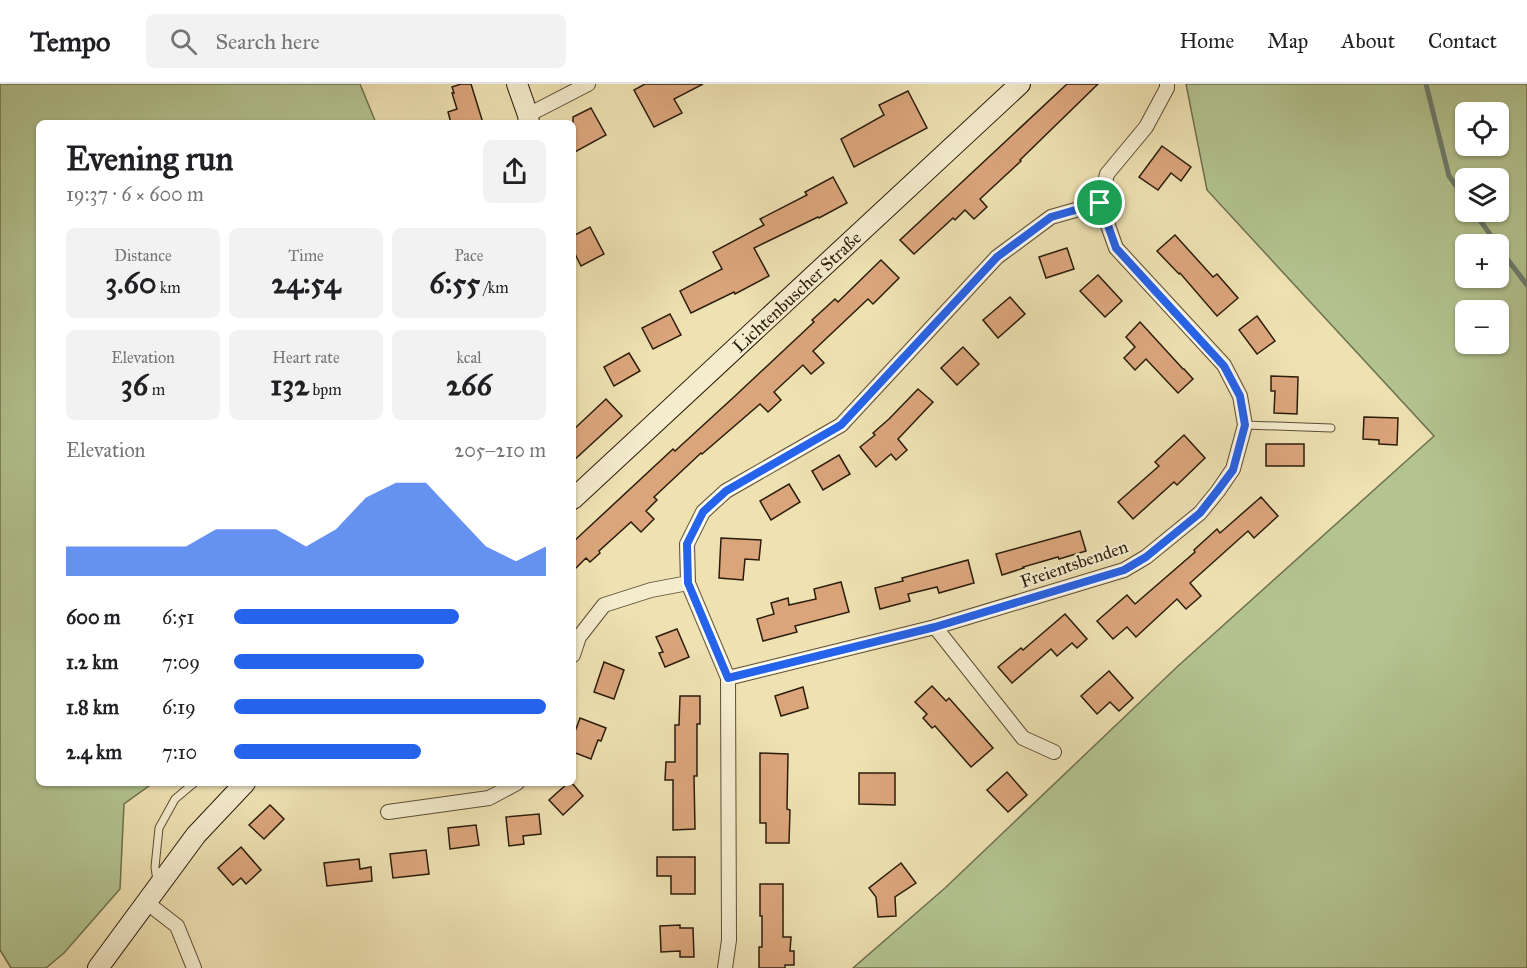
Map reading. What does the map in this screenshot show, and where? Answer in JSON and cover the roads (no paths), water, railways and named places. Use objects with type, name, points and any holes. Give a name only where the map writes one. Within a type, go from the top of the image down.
[{"type":"street","points":[[517,84],[528,119],[588,84]]},
{"type":"street","name":"Lichtenbuscher Straße","points":[[576,496],[1020,84]]},
{"type":"street","points":[[725,968],[729,929],[728,678],[688,583],[687,544],[703,512],[726,491],[841,425],[997,257],[1051,217],[1100,203],[1107,174],[1146,127],[1167,84]]},
{"type":"street","name":"Freientsbenden","points":[[728,678],[935,627],[1124,570],[1146,557],[1200,513],[1233,470],[1245,425],[1240,396],[1224,366],[1116,248],[1100,203]]},
{"type":"street","points":[[576,646],[579,637],[604,605],[651,590],[688,583]]},
{"type":"street","points":[[935,627],[1023,738],[1054,752]]},
{"type":"street","points":[[98,968],[196,835],[241,786]]},
{"type":"street","points":[[388,812],[489,798],[512,786]]},
{"type":"street","points":[[152,894],[177,926],[194,968]]},
{"type":"lane","points":[[1245,425],[1331,428]]},
{"type":"lane","points":[[152,894],[159,828],[175,799],[190,786]]},
{"type":"waterway","points":[[1426,84],[1449,176],[1455,184]]},
{"type":"waterway","points":[[1481,222],[1490,234]]},
{"type":"waterway","points":[[1509,261],[1527,285]]}]
